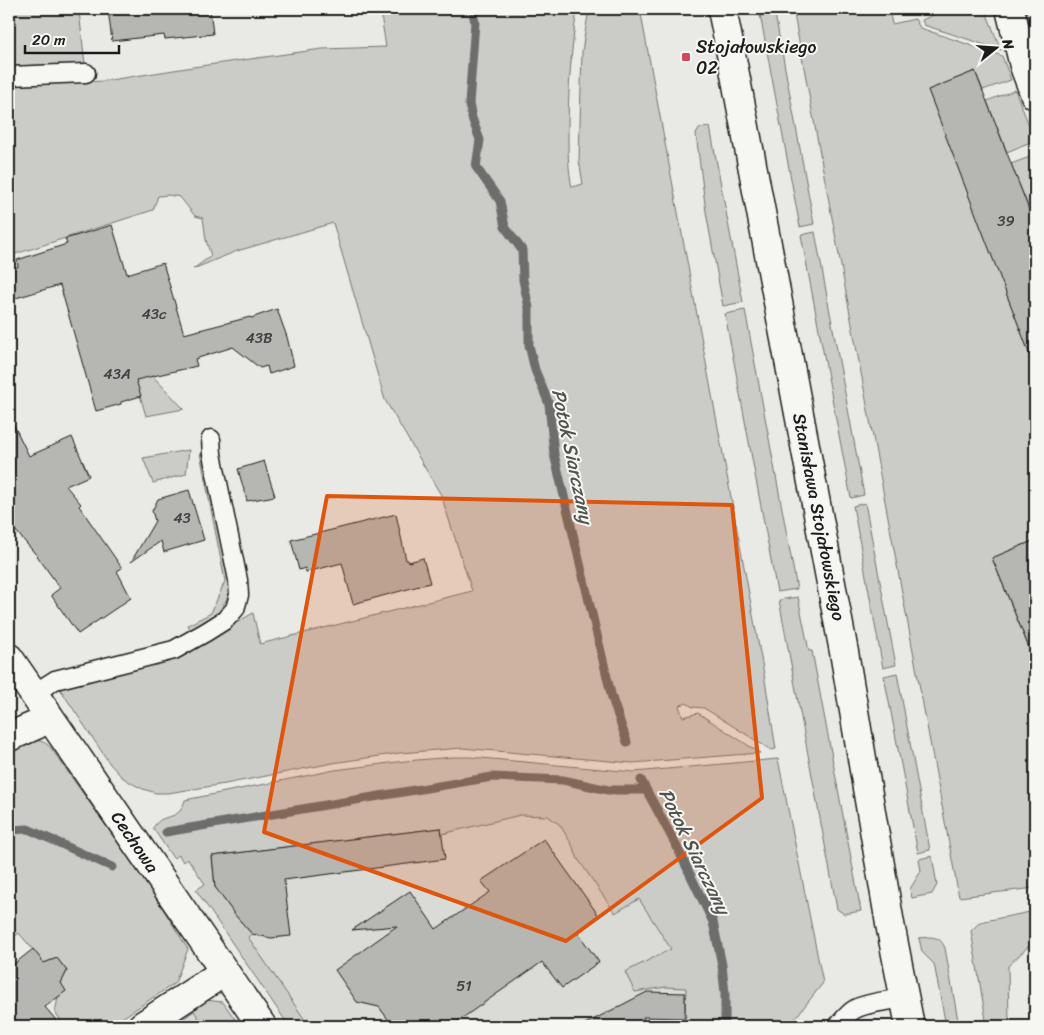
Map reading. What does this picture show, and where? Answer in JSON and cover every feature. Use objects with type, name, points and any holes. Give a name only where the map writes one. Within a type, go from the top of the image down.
[{"type":"street","name":"Stanisława Stojałowskiego","points":[[722,9],[844,652],[890,924],[910,1026]]},
{"type":"street","points":[[1010,9],[1024,66],[1035,94]]},
{"type":"street","name":"Cechowa","points":[[9,658],[262,1026]]},
{"type":"street","points":[[9,738],[49,717]]},
{"type":"street","points":[[142,1026],[224,972]]},
{"type":"lane","points":[[9,76],[86,73]]},
{"type":"lane","points":[[33,694],[55,680],[174,650],[225,620],[235,609],[239,595],[238,580],[212,454],[211,439]]},
{"type":"lane","points":[[838,1026],[856,1008],[904,998]]},
{"type":"highlighted area","points":[[327,496],[732,505],[762,798],[566,941],[264,832]]},
{"type":"shaded area","points":[[9,9],[95,9],[79,11],[85,64],[9,66]]},
{"type":"shaded area","points":[[380,9],[577,9],[569,102],[568,153],[572,187],[583,184],[579,160],[582,51],[589,9],[640,9],[764,674],[776,749],[771,750],[704,708],[693,707],[686,703],[679,706],[683,717],[698,713],[760,753],[632,763],[462,748],[400,753],[333,763],[225,784],[168,793],[156,793],[131,783],[122,777],[110,764],[60,689],[176,659],[253,613],[260,644],[472,591],[441,495],[385,400],[333,223],[237,251],[193,269],[211,256],[206,240],[203,218],[195,216],[180,197],[158,196],[153,210],[9,256],[9,86],[104,81],[322,49],[386,47]]},
{"type":"shaded area","points":[[759,9],[774,9],[814,224],[800,227]]},
{"type":"shaded area","points":[[793,9],[889,9],[892,24],[915,19],[920,28],[1002,56],[1011,80],[983,90],[975,71],[929,90],[1035,368],[1035,540],[992,558],[1035,663],[1035,888],[959,897]]},
{"type":"shaded area","points":[[947,9],[985,9],[1001,50],[924,25],[922,20]]},
{"type":"shaded area","points":[[1015,90],[1035,140],[1007,152],[987,101]]},
{"type":"shaded area","points":[[710,127],[743,302],[723,306],[706,212],[696,134],[700,128]]},
{"type":"shaded area","points":[[1035,155],[1035,203],[1028,206],[1011,164]]},
{"type":"shaded area","points":[[815,232],[864,495],[851,498],[801,235]]},
{"type":"shaded area","points":[[745,310],[797,589],[777,592],[725,314]]},
{"type":"shaded area","points":[[129,351],[184,409],[146,416],[129,358]]},
{"type":"shaded area","points":[[189,450],[186,474],[153,483],[143,458]]},
{"type":"shaded area","points":[[200,453],[204,457],[230,585],[228,597],[216,617],[191,631],[188,625],[211,613],[225,581]]},
{"type":"shaded area","points":[[865,503],[896,665],[883,668],[853,506]]},
{"type":"shaded area","points":[[798,597],[809,651],[812,651],[861,911],[844,914],[837,909],[779,600]]},
{"type":"shaded area","points":[[897,673],[930,850],[918,853],[884,676]]},
{"type":"shaded area","points":[[29,740],[42,741],[51,748],[150,888],[188,949],[175,983],[110,1026],[58,1026],[62,1022],[55,1012],[61,983],[67,971],[57,958],[44,963],[19,933],[9,941],[9,748]]},
{"type":"shaded area","points":[[454,757],[634,772],[778,759],[823,983],[789,1026],[650,1026],[642,997],[685,1018],[686,988],[666,987],[635,992],[625,972],[671,949],[639,899],[615,913],[578,859],[560,825],[548,816],[520,815],[442,834],[441,828],[212,856],[215,887],[252,934],[248,937],[305,1020],[296,1026],[289,1026],[196,890],[205,884],[188,859],[183,862],[179,855],[173,858],[153,828],[159,821],[177,814],[185,800],[335,770]]},
{"type":"shaded area","points":[[587,801],[679,946],[686,988],[685,1026],[295,1026],[200,888],[205,884],[188,859],[183,862],[179,855]]},
{"type":"shaded area","points":[[932,856],[937,885],[932,894],[912,898],[910,889],[921,871],[919,859]]},
{"type":"shaded area","points":[[1035,911],[1035,942],[1008,966],[1009,1023],[1011,1026],[987,1026],[971,931],[980,922]]},
{"type":"shaded area","points":[[931,937],[940,940],[945,948],[959,1026],[946,1026],[934,964],[922,952],[919,938]]},
{"type":"shaded area","points":[[205,1000],[223,1002],[238,1026],[204,1026],[194,1011],[173,1026],[155,1026]]},
{"type":"shaded area","points":[[194,1011],[204,1026],[173,1026]]},
{"type":"building","points":[[108,9],[210,9],[213,34],[165,39],[164,35],[112,41]]},
{"type":"building","points":[[975,71],[1035,225],[1035,363],[1033,363],[928,90]]},
{"type":"building","points":[[112,225],[127,274],[163,263],[184,334],[251,318],[277,309],[287,337],[294,366],[269,374],[267,366],[260,368],[233,347],[195,359],[197,366],[136,380],[141,396],[96,411],[60,285],[9,300],[9,268],[18,267],[17,260],[67,244],[65,239]]},
{"type":"building","points":[[9,415],[29,456],[72,437],[89,476],[66,486],[81,504],[79,506],[122,568],[117,571],[131,598],[78,634],[51,595],[60,588],[38,557],[9,523]]},
{"type":"building","points":[[264,461],[275,496],[247,501],[238,469]]},
{"type":"building","points":[[189,490],[204,540],[164,552],[161,541],[131,562],[155,521],[152,511],[158,499]]},
{"type":"building","points":[[396,514],[406,560],[409,562],[423,558],[430,583],[353,604],[342,563],[306,572],[305,568],[299,570],[291,540]]},
{"type":"building","points":[[1035,540],[1035,662],[992,558]]},
{"type":"building","points":[[441,828],[445,859],[284,880],[291,936],[271,938],[252,934],[235,915],[215,887],[212,856]]},
{"type":"building","points":[[544,839],[599,916],[577,932],[599,962],[562,988],[542,962],[451,1026],[393,1026],[379,1007],[357,1002],[335,970],[397,926],[352,930],[410,891],[436,929],[490,892],[481,881]]},
{"type":"building","points":[[33,949],[44,963],[57,958],[67,971],[61,983],[66,991],[45,1007],[61,1026],[9,1026],[9,968]]},
{"type":"building","points":[[647,992],[685,993],[685,1018],[643,1017],[645,1026],[581,1026]]},
{"type":"waterway","name":"Potok Siarczany","points":[[472,9],[475,22],[469,104],[480,140],[476,167],[500,201],[505,227],[522,250],[523,280],[529,308],[529,345],[535,370],[549,404],[554,454],[612,698],[627,742]]},
{"type":"waterway","points":[[166,832],[492,777],[563,780],[608,790],[646,790]]},
{"type":"waterway","name":"Potok Siarczany","points":[[641,780],[676,845],[713,922],[722,965],[725,993],[725,1026]]},
{"type":"waterway","points":[[9,830],[28,829],[112,867]]},
{"type":"place","name":"Stojałowskiego 02","points":[[686,57]]}]
